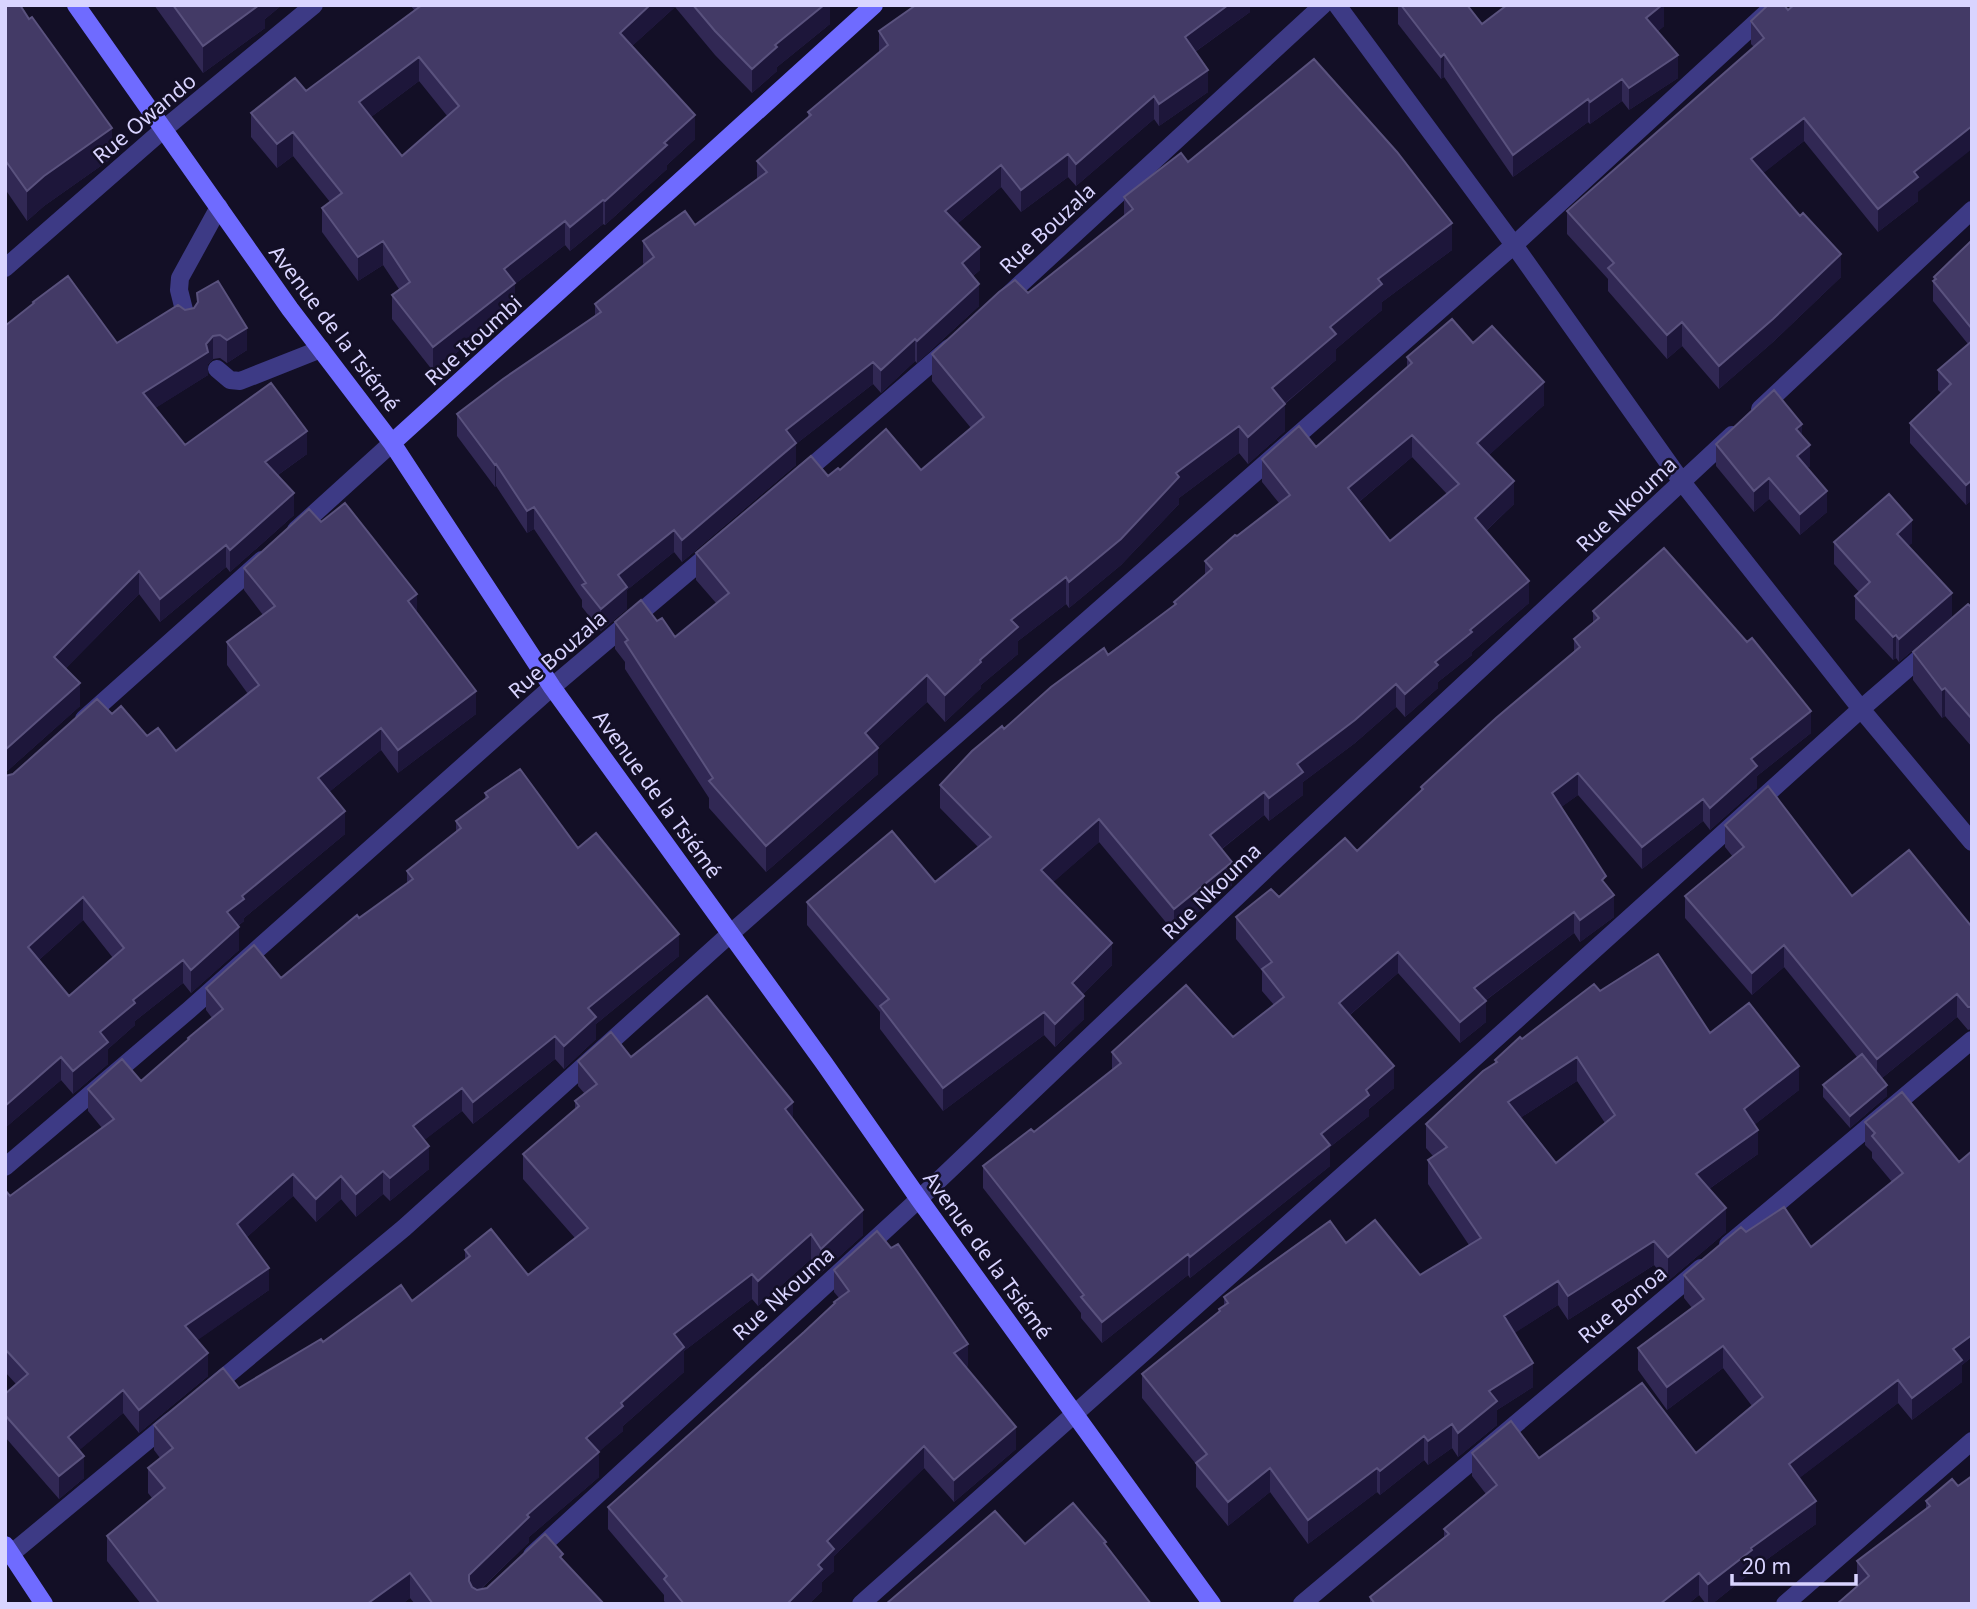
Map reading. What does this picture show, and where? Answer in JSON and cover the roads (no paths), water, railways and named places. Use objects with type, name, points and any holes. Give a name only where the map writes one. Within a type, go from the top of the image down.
[{"type":"main road","name":"Avenue de la Tsiémé","points":[[76,5],[290,309],[392,443],[552,687],[1212,1604]]},
{"type":"main road","name":"Rue Itoumbi","points":[[392,443],[874,5]]},
{"type":"main road","points":[[9,1549],[44,1604]]},
{"type":"street","name":"Rue Owando","points":[[5,268],[314,5]]},
{"type":"street","name":"Rue Bouzala","points":[[995,306],[1324,5]]},
{"type":"street","points":[[1337,5],[1514,245],[1682,482],[1861,709],[1972,842]]},
{"type":"street","points":[[9,1549],[187,1408],[404,1228],[730,934],[1514,245],[1775,5]]},
{"type":"street","points":[[187,322],[179,290],[180,278],[219,207]]},
{"type":"street","name":"Rue Nkouma","points":[[519,1567],[919,1199],[1287,849],[1972,210]]},
{"type":"street","points":[[786,489],[965,334]]},
{"type":"street","points":[[217,369],[230,380],[240,382],[321,349]]},
{"type":"street","name":"Rue Itoumbi","points":[[74,728],[392,443]]},
{"type":"street","name":"Rue Bouzala","points":[[5,1167],[189,1010],[552,687],[722,543]]},
{"type":"street","points":[[861,1604],[1451,1079],[1861,709],[1942,640]]},
{"type":"street","name":"Rue Bonoa","points":[[1302,1604],[1972,1040]]},
{"type":"street","points":[[1785,1604],[1972,1441]]}]
